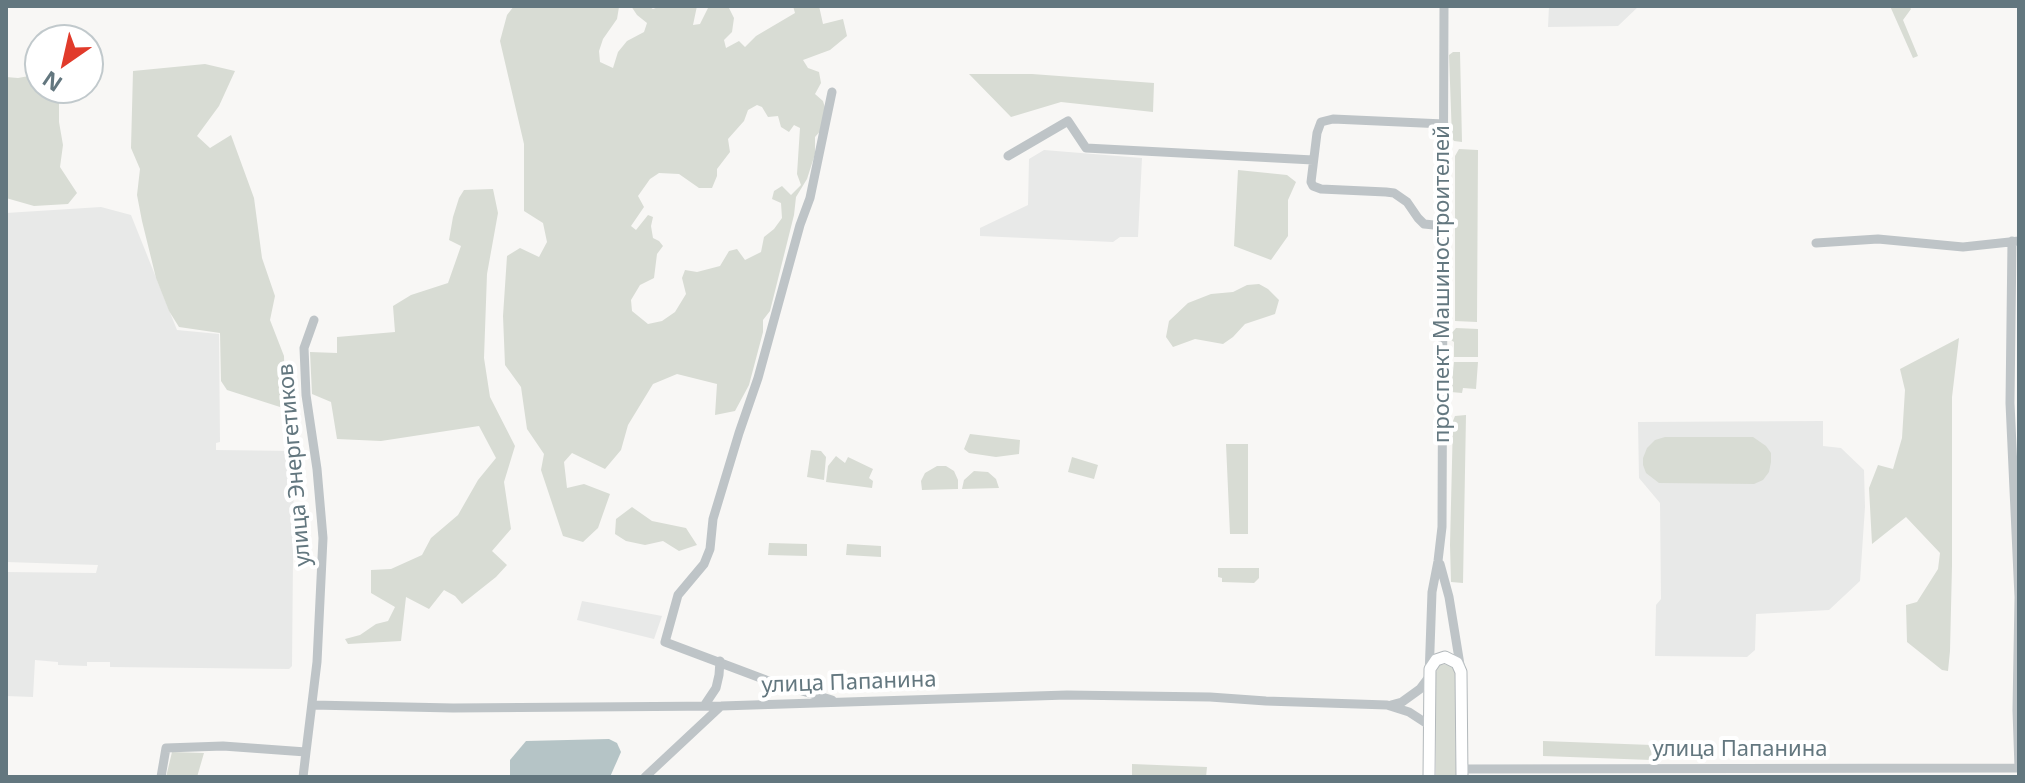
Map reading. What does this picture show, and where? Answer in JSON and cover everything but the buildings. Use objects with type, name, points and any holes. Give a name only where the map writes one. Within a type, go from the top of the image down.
[{"type":"main road","points":[[1429,675],[1434,662],[1445,657],[1457,663],[1461,672]]},
{"type":"main road","name":"проспект Машиностроителей","points":[[1461,672],[1462,773]]},
{"type":"main road","name":"проспект Машиностроителей","points":[[1429,675],[1429,777]]},
{"type":"street","name":"проспект Машиностроителей","points":[[1429,675],[1432,592],[1442,527],[1444,6]]},
{"type":"street","points":[[832,92],[810,198],[713,519],[710,549],[704,564],[678,595],[665,642],[766,680],[839,702]]},
{"type":"street","points":[[1444,124],[1333,119],[1321,122],[1311,182],[1316,188],[1394,193],[1407,202],[1424,224],[1444,226]]},
{"type":"street","points":[[1008,156],[1068,121],[1086,148],[1313,160]]},
{"type":"street","points":[[1816,243],[1878,239],[1963,247],[2015,241],[2010,403],[2019,597],[2019,768]]},
{"type":"street","name":"улица Энергетиков","points":[[303,777],[317,662],[323,538],[306,395],[304,348],[314,320]]},
{"type":"street","name":"проспект Машиностроителей","points":[[1438,561],[1449,597],[1461,672]]},
{"type":"street","points":[[704,706],[716,688],[720,661]]},
{"type":"street","name":"улица Папанина","points":[[312,705],[453,708],[721,706],[1067,695],[1210,697],[1387,705],[1399,703],[1412,695],[1425,684],[1429,675]]},
{"type":"street","name":"улица Папанина","points":[[1387,705],[1409,712],[1429,725]]},
{"type":"street","points":[[645,777],[721,706]]},
{"type":"street","points":[[161,777],[166,748],[219,746],[306,752]]},
{"type":"street","name":"улица Папанина","points":[[1462,773],[2019,768]]},
{"type":"shaded area","points":[[514,6],[619,7],[617,19],[599,51],[600,62],[613,68],[618,52],[627,41],[644,32],[647,23],[631,6],[653,9],[661,6],[697,6],[693,25],[700,24],[709,6],[728,6],[734,18],[732,32],[724,40],[726,48],[739,41],[745,47],[756,36],[795,13],[793,6],[819,6],[823,24],[843,19],[847,36],[830,50],[803,60],[808,68],[819,72],[821,83],[815,94],[823,101],[827,114],[823,128],[815,137],[815,154],[807,179],[796,197],[770,311],[763,320],[763,332],[749,385],[735,411],[715,415],[717,384],[677,374],[653,384],[628,425],[621,450],[605,469],[572,453],[564,462],[567,488],[584,484],[610,494],[598,528],[583,542],[563,536],[541,470],[544,454],[527,429],[521,387],[505,365],[503,316],[507,256],[520,248],[539,257],[547,242],[543,223],[524,211],[524,144],[500,41],[507,15]],"holes":[[[757,105],[768,117],[778,116],[781,127],[789,132],[794,125],[800,128],[797,174],[801,185],[791,195],[782,186],[774,191],[772,199],[781,203],[782,218],[764,237],[761,252],[745,260],[737,249],[729,251],[720,266],[697,272],[685,270],[682,278],[686,294],[675,312],[662,321],[648,324],[632,311],[631,300],[640,285],[654,278],[657,254],[663,246],[653,238],[653,217],[648,215],[636,230],[631,226],[644,207],[638,196],[650,179],[659,173],[679,174],[699,188],[712,188],[717,169],[730,152],[728,139],[744,121],[748,110]]]},
{"type":"shaded area","points":[[1549,6],[1639,6],[1618,26],[1548,27]]},
{"type":"shaded area","points":[[1890,6],[1909,6],[1911,9],[1903,20],[1918,56],[1913,58]]},
{"type":"shaded area","points":[[1460,52],[1462,142],[1452,138],[1449,55]]},
{"type":"shaded area","points":[[205,64],[235,71],[219,106],[197,136],[210,148],[231,135],[254,198],[262,258],[275,296],[270,320],[284,356],[285,396],[280,407],[227,390],[221,381],[220,333],[179,327],[156,278],[142,221],[137,195],[140,169],[131,148],[133,71]]},
{"type":"shaded area","points":[[969,74],[1032,74],[1154,83],[1153,112],[1061,102],[1011,117]]},
{"type":"shaded area","points":[[6,77],[24,77],[24,104],[59,104],[63,145],[60,167],[77,193],[68,204],[34,206],[6,198]]},
{"type":"shaded area","points":[[1459,149],[1478,150],[1477,322],[1455,321],[1455,156]]},
{"type":"shaded area","points":[[1044,150],[1142,158],[1138,237],[1120,237],[1113,242],[980,236],[980,228],[1028,205],[1029,159]]},
{"type":"shaded area","points":[[1238,170],[1287,175],[1296,182],[1288,200],[1288,236],[1271,260],[1234,246]]},
{"type":"shaded area","points":[[493,189],[498,213],[487,274],[484,358],[490,397],[515,446],[504,482],[511,529],[492,551],[507,565],[462,604],[444,590],[429,609],[406,597],[401,641],[348,644],[345,639],[388,621],[395,607],[371,593],[371,570],[391,569],[422,555],[431,538],[458,515],[478,480],[496,458],[479,426],[381,441],[337,439],[331,402],[312,394],[310,352],[337,353],[337,337],[395,332],[393,306],[411,295],[448,283],[461,246],[449,240],[453,217],[464,190]]},
{"type":"shaded area","points":[[101,207],[131,215],[177,330],[219,334],[220,442],[216,443],[216,450],[294,451],[292,666],[289,669],[110,667],[110,662],[87,662],[87,666],[35,660],[33,697],[6,696],[6,572],[96,573],[98,565],[6,562],[6,213]]},
{"type":"shaded area","points":[[1259,284],[1279,300],[1275,314],[1245,324],[1223,344],[1195,339],[1173,347],[1166,337],[1169,321],[1188,303],[1211,294],[1233,292],[1247,285]]},
{"type":"shaded area","points":[[1456,328],[1478,329],[1478,357],[1454,357],[1451,334]]},
{"type":"shaded area","points":[[1959,338],[1952,397],[1952,566],[1948,671],[1942,670],[1907,642],[1906,605],[1917,602],[1938,569],[1940,553],[1906,517],[1872,544],[1869,488],[1878,465],[1893,469],[1902,438],[1905,390],[1900,369]]},
{"type":"shaded area","points":[[1454,362],[1478,362],[1476,389],[1463,388],[1462,393],[1451,392]]},
{"type":"shaded area","points":[[1466,415],[1463,583],[1451,582],[1450,545],[1453,421],[1455,416]]},
{"type":"shaded area","points":[[1823,421],[1823,446],[1841,448],[1864,470],[1860,581],[1829,610],[1756,614],[1755,650],[1747,657],[1655,656],[1656,605],[1661,599],[1660,503],[1639,478],[1638,422]]},
{"type":"shaded area","points":[[970,434],[1020,440],[1019,454],[996,457],[969,453],[964,449]]},
{"type":"shaded area","points":[[1665,437],[1753,437],[1771,453],[1769,472],[1763,480],[1754,484],[1659,483],[1646,473],[1643,458],[1655,440]]},
{"type":"shaded area","points":[[1226,444],[1248,444],[1248,534],[1230,534]]},
{"type":"shaded area","points":[[811,450],[821,451],[826,457],[824,480],[807,477]]},
{"type":"shaded area","points":[[836,456],[845,463],[848,457],[873,469],[869,478],[873,481],[872,488],[826,482],[828,466]]},
{"type":"shaded area","points":[[1072,457],[1098,465],[1094,479],[1068,472]]},
{"type":"shaded area","points":[[937,466],[946,466],[954,471],[958,489],[922,490],[921,481],[925,473]]},
{"type":"shaded area","points":[[974,471],[988,472],[996,479],[999,488],[962,489],[964,480]]},
{"type":"shaded area","points":[[632,507],[652,521],[686,528],[697,545],[679,551],[663,541],[645,545],[626,541],[615,534],[616,519]]},
{"type":"shaded area","points":[[769,543],[807,544],[807,556],[768,555]]},
{"type":"shaded area","points":[[847,544],[881,546],[881,557],[846,555]]},
{"type":"shaded area","points":[[1218,568],[1259,568],[1259,578],[1254,583],[1222,582],[1222,578],[1218,577]]},
{"type":"shaded area","points":[[582,601],[662,616],[654,639],[577,620]]},
{"type":"shaded area","points":[[1448,664],[1455,672],[1456,777],[1436,777],[1436,672],[1439,665]]},
{"type":"shaded area","points":[[609,739],[617,743],[621,752],[610,777],[510,777],[510,760],[526,741]]},
{"type":"shaded area","points":[[1543,741],[1652,745],[1651,760],[1543,756]]},
{"type":"shaded area","points":[[172,752],[204,753],[197,777],[166,777]]},
{"type":"shaded area","points":[[1132,764],[1207,767],[1206,777],[1132,777]]}]
